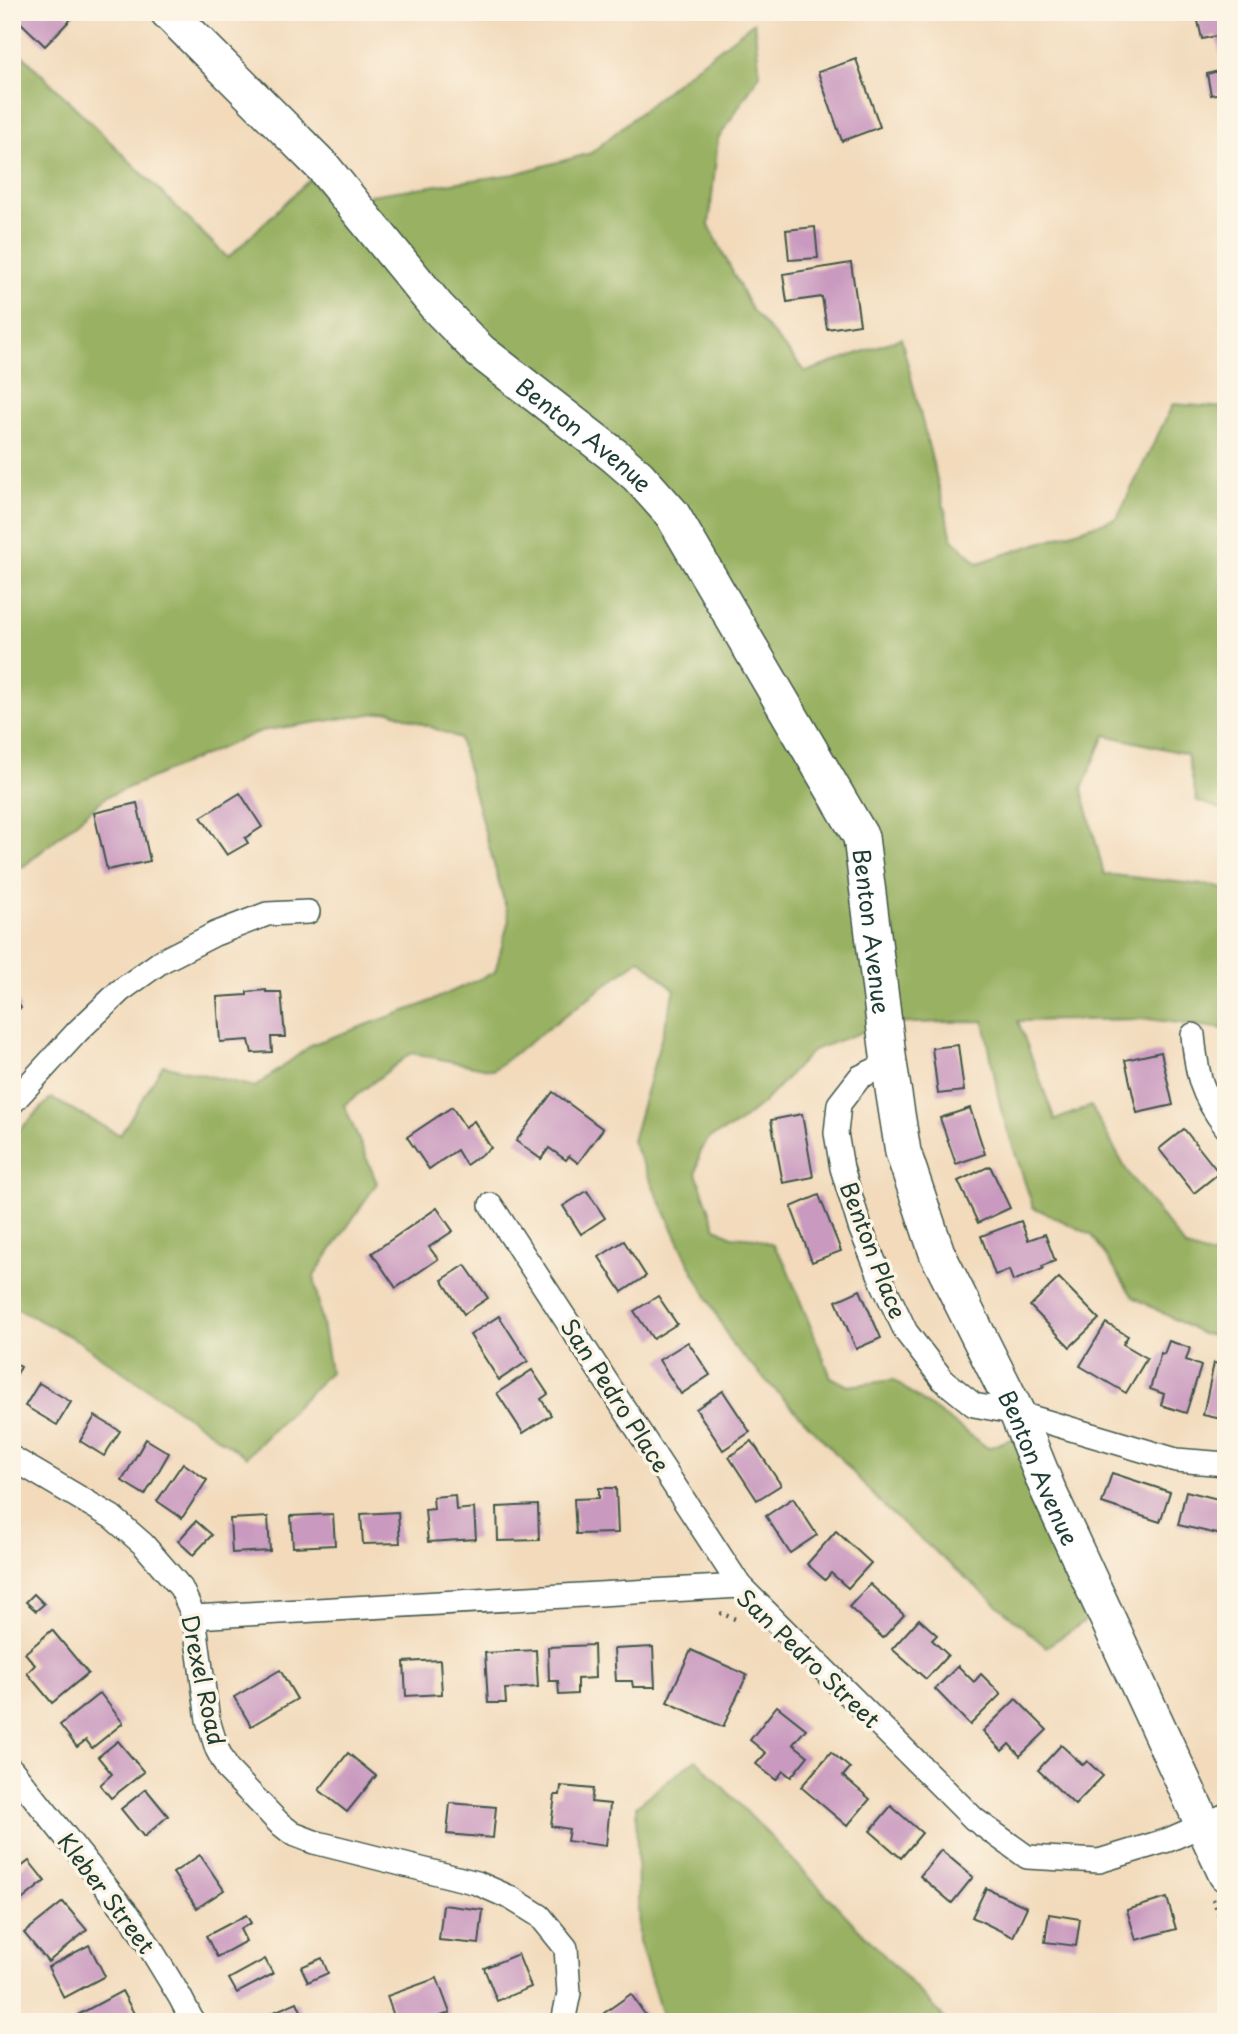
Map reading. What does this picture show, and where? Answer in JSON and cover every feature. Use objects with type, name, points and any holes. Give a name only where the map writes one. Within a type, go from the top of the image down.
[{"type":"main road","name":"Benton Avenue","points":[[168,12],[323,167],[437,307],[480,351],[615,456],[638,476],[672,514],[861,837],[902,1152],[937,1253],[1017,1413],[1048,1490],[1214,1820],[1218,1885]]},
{"type":"street","points":[[12,1103],[78,1031],[120,991],[162,961],[215,934],[267,914],[309,912]]},
{"type":"street","points":[[1193,1035],[1196,1070],[1205,1095],[1226,1127]]},
{"type":"street","name":"Benton Place","points":[[889,1063],[860,1077],[839,1104],[836,1133],[842,1168],[860,1227],[884,1286],[906,1332],[943,1380],[974,1405],[1017,1413],[1176,1460],[1226,1464]]},
{"type":"street","name":"San Pedro Place","points":[[491,1205],[740,1586]]},
{"type":"street","name":"Drexel Road","points":[[12,1458],[112,1517],[143,1544],[181,1588],[194,1617],[208,1720],[217,1749],[228,1770],[279,1824],[293,1835],[314,1842],[477,1883],[511,1898],[540,1916],[566,1948],[569,1993],[563,2022]]},
{"type":"street","name":"San Pedro Street","points":[[194,1617],[740,1586],[974,1819],[1027,1857],[1099,1861],[1168,1840],[1214,1820]]},
{"type":"street","name":"Kleber Street","points":[[12,1770],[135,1923],[193,2022]]},
{"type":"path","points":[[712,1611],[747,1624]]},
{"type":"path","points":[[1218,1885],[1226,1931]]},
{"type":"green space","points":[[754,22],[760,74],[718,139],[709,225],[751,309],[806,372],[901,338],[952,538],[978,563],[1117,518],[1173,404],[1226,408],[1226,811],[1197,801],[1187,754],[1105,735],[1082,789],[1104,874],[1213,886],[1226,890],[1226,1029],[1148,1019],[1018,1021],[1055,1120],[1091,1106],[1128,1173],[1186,1248],[1226,1260],[1226,1337],[1202,1334],[1133,1297],[1092,1235],[1033,1207],[1001,1110],[984,1021],[884,1024],[813,1050],[763,1103],[735,1126],[710,1137],[700,1151],[696,1173],[716,1228],[732,1236],[756,1238],[773,1245],[785,1263],[831,1377],[848,1386],[893,1380],[988,1448],[1026,1433],[1103,1609],[1046,1647],[887,1510],[733,1346],[687,1259],[632,1141],[675,990],[640,959],[493,1070],[411,1053],[344,1105],[377,1183],[314,1276],[330,1372],[246,1457],[77,1340],[12,1306],[12,1138],[51,1098],[120,1135],[163,1065],[255,1087],[313,1044],[422,1005],[495,972],[509,919],[459,738],[390,711],[261,731],[106,797],[24,866],[12,867],[12,45],[228,258],[310,179],[344,218],[370,195],[514,174],[591,153]]},
{"type":"green space","points":[[696,1759],[948,2022],[664,2022],[639,1941],[636,1806]]},
{"type":"building","points":[[21,12],[65,12],[72,18],[45,46],[16,18]]},
{"type":"building","points":[[1196,12],[1226,12],[1226,54],[1220,55],[1216,36],[1202,39]]},
{"type":"building","points":[[856,59],[880,127],[842,141],[818,72]]},
{"type":"building","points":[[1226,69],[1226,92],[1211,95],[1207,74]]},
{"type":"building","points":[[815,227],[818,258],[789,260],[786,230]]},
{"type":"building","points":[[851,263],[860,324],[827,329],[822,297],[787,302],[783,274]]},
{"type":"building","points":[[240,793],[262,827],[245,838],[248,843],[227,855],[201,817]]},
{"type":"building","points":[[137,803],[150,861],[107,870],[94,813]]},
{"type":"building","points":[[247,992],[281,992],[285,1037],[271,1037],[272,1052],[252,1053],[249,1040],[220,1042],[217,997],[247,995]]},
{"type":"building","points":[[12,993],[21,1008],[12,1013]]},
{"type":"building","points":[[958,1045],[964,1091],[938,1094],[932,1048]]},
{"type":"building","points":[[1161,1052],[1173,1105],[1137,1113],[1125,1060]]},
{"type":"building","points":[[553,1092],[603,1129],[578,1163],[569,1156],[566,1160],[549,1148],[541,1159],[516,1141]]},
{"type":"building","points":[[452,1107],[465,1127],[474,1121],[491,1148],[466,1165],[457,1150],[429,1169],[407,1137]]},
{"type":"building","points":[[970,1108],[985,1154],[956,1164],[940,1118]]},
{"type":"building","points":[[802,1114],[813,1177],[783,1183],[771,1120]]},
{"type":"building","points":[[1184,1129],[1219,1173],[1194,1193],[1159,1149]]},
{"type":"building","points":[[990,1166],[1010,1208],[978,1223],[958,1181]]},
{"type":"building","points":[[587,1191],[605,1218],[581,1234],[563,1206]]},
{"type":"building","points":[[819,1195],[841,1251],[812,1262],[791,1207]]},
{"type":"building","points":[[437,1208],[453,1231],[429,1247],[438,1259],[396,1288],[372,1253]]},
{"type":"building","points":[[1021,1221],[1028,1240],[1045,1234],[1055,1261],[1013,1281],[1009,1270],[995,1275],[981,1236]]},
{"type":"building","points":[[624,1241],[646,1276],[622,1292],[599,1257]]},
{"type":"building","points":[[465,1265],[488,1298],[464,1314],[442,1280]]},
{"type":"building","points":[[1059,1278],[1099,1319],[1070,1347],[1030,1306]]},
{"type":"building","points":[[860,1290],[881,1338],[856,1349],[836,1301]]},
{"type":"building","points":[[658,1296],[677,1324],[653,1339],[634,1311]]},
{"type":"building","points":[[499,1316],[528,1361],[499,1380],[470,1335]]},
{"type":"building","points":[[1106,1323],[1128,1336],[1123,1344],[1147,1358],[1126,1393],[1080,1366]]},
{"type":"building","points":[[1169,1341],[1190,1348],[1186,1360],[1201,1366],[1186,1413],[1161,1405],[1164,1394],[1150,1389],[1161,1353],[1164,1354]]},
{"type":"building","points":[[688,1342],[710,1375],[681,1394],[659,1360]]},
{"type":"building","points":[[12,1361],[21,1367],[12,1382]]},
{"type":"building","points":[[1214,1363],[1226,1365],[1226,1420],[1203,1415]]},
{"type":"building","points":[[532,1370],[548,1394],[541,1399],[551,1415],[523,1433],[497,1393]]},
{"type":"building","points":[[39,1383],[71,1402],[57,1425],[25,1406]]},
{"type":"building","points":[[723,1391],[750,1432],[723,1450],[696,1409]]},
{"type":"building","points":[[95,1416],[120,1431],[104,1456],[80,1441]]},
{"type":"building","points":[[146,1439],[169,1453],[145,1495],[122,1481]]},
{"type":"building","points":[[752,1441],[781,1485],[757,1500],[729,1457]]},
{"type":"building","points":[[183,1463],[207,1480],[182,1518],[157,1501]]},
{"type":"building","points":[[1112,1473],[1170,1492],[1160,1522],[1102,1503]]},
{"type":"building","points":[[599,1488],[616,1488],[618,1533],[576,1534],[574,1499],[599,1498]]},
{"type":"building","points":[[1186,1491],[1226,1501],[1226,1536],[1178,1525]]},
{"type":"building","points":[[455,1495],[456,1510],[474,1508],[476,1539],[428,1542],[425,1510],[434,1509],[433,1497]]},
{"type":"building","points":[[793,1498],[817,1535],[790,1553],[766,1516]]},
{"type":"building","points":[[538,1505],[539,1540],[498,1541],[497,1507]]},
{"type":"building","points":[[398,1512],[400,1543],[363,1544],[361,1514]]},
{"type":"building","points":[[333,1514],[335,1545],[293,1547],[291,1516]]},
{"type":"building","points":[[268,1517],[270,1551],[232,1553],[230,1519]]},
{"type":"building","points":[[196,1521],[212,1535],[193,1555],[178,1541]]},
{"type":"building","points":[[836,1531],[871,1563],[848,1588],[831,1573],[825,1580],[807,1564]]},
{"type":"building","points":[[870,1584],[904,1615],[883,1638],[849,1607]]},
{"type":"building","points":[[34,1594],[44,1604],[36,1611],[26,1602]]},
{"type":"building","points":[[919,1619],[937,1635],[932,1640],[948,1655],[926,1679],[892,1649]]},
{"type":"building","points":[[52,1630],[88,1673],[52,1703],[27,1673],[35,1665],[25,1653]]},
{"type":"building","points":[[594,1645],[595,1678],[577,1679],[577,1694],[559,1695],[558,1681],[549,1681],[548,1647]]},
{"type":"building","points":[[653,1647],[655,1687],[633,1687],[632,1681],[616,1681],[614,1649]]},
{"type":"building","points":[[536,1650],[538,1687],[505,1689],[506,1703],[488,1703],[485,1653]]},
{"type":"building","points":[[691,1650],[747,1675],[723,1727],[667,1702]]},
{"type":"building","points":[[440,1660],[442,1694],[406,1696],[404,1662]]},
{"type":"building","points":[[958,1666],[974,1682],[981,1674],[1001,1694],[970,1725],[935,1689]]},
{"type":"building","points":[[280,1670],[297,1699],[251,1726],[234,1697]]},
{"type":"building","points":[[100,1693],[123,1723],[92,1748],[86,1740],[77,1747],[60,1725]]},
{"type":"building","points":[[1016,1699],[1047,1730],[1020,1756],[1009,1744],[1002,1751],[983,1731]]},
{"type":"building","points":[[777,1706],[806,1729],[793,1744],[808,1756],[791,1777],[783,1771],[776,1780],[756,1764],[766,1753],[750,1740]]},
{"type":"building","points":[[118,1741],[144,1772],[111,1798],[100,1785],[112,1774],[98,1757]]},
{"type":"building","points":[[1061,1745],[1083,1765],[1087,1761],[1103,1776],[1075,1805],[1038,1770]]},
{"type":"building","points":[[831,1752],[850,1768],[843,1776],[870,1799],[847,1826],[801,1787]]},
{"type":"building","points":[[348,1753],[376,1776],[347,1812],[319,1790]]},
{"type":"building","points":[[561,1786],[593,1789],[591,1802],[610,1804],[606,1846],[567,1841],[569,1829],[551,1826],[555,1795],[560,1795]]},
{"type":"building","points":[[146,1789],[168,1816],[144,1837],[121,1809]]},
{"type":"building","points":[[450,1803],[496,1807],[493,1838],[447,1834]]},
{"type":"building","points":[[891,1806],[922,1833],[901,1858],[870,1831]]},
{"type":"building","points":[[941,1850],[973,1877],[952,1903],[920,1876]]},
{"type":"building","points":[[200,1855],[224,1890],[197,1908],[173,1873]]},
{"type":"building","points":[[29,1861],[45,1881],[12,1908],[12,1874]]},
{"type":"building","points":[[986,1888],[1027,1907],[1013,1937],[972,1917]]},
{"type":"building","points":[[1167,1898],[1176,1929],[1136,1940],[1127,1910]]},
{"type":"building","points":[[63,1902],[87,1930],[48,1962],[24,1933]]},
{"type":"building","points":[[443,1905],[483,1910],[479,1944],[439,1940]]},
{"type":"building","points":[[1049,1914],[1080,1919],[1076,1946],[1045,1942]]},
{"type":"building","points":[[246,1915],[251,1923],[240,1929],[246,1941],[217,1957],[206,1936]]},
{"type":"building","points":[[89,1945],[105,1976],[64,1998],[48,1967]]},
{"type":"building","points":[[518,1954],[531,1987],[497,2001],[484,1968]]},
{"type":"building","points":[[322,1958],[328,1973],[308,1982],[301,1967]]},
{"type":"building","points":[[265,1959],[273,1974],[237,1993],[229,1979]]},
{"type":"building","points":[[437,1978],[450,2013],[438,2017],[439,2022],[396,2022],[387,1996]]},
{"type":"building","points":[[122,1991],[137,2019],[131,2022],[77,2022],[74,2017]]},
{"type":"building","points":[[631,1994],[650,2022],[609,2022],[604,2013]]},
{"type":"building","points":[[297,2002],[306,2022],[251,2022]]}]
